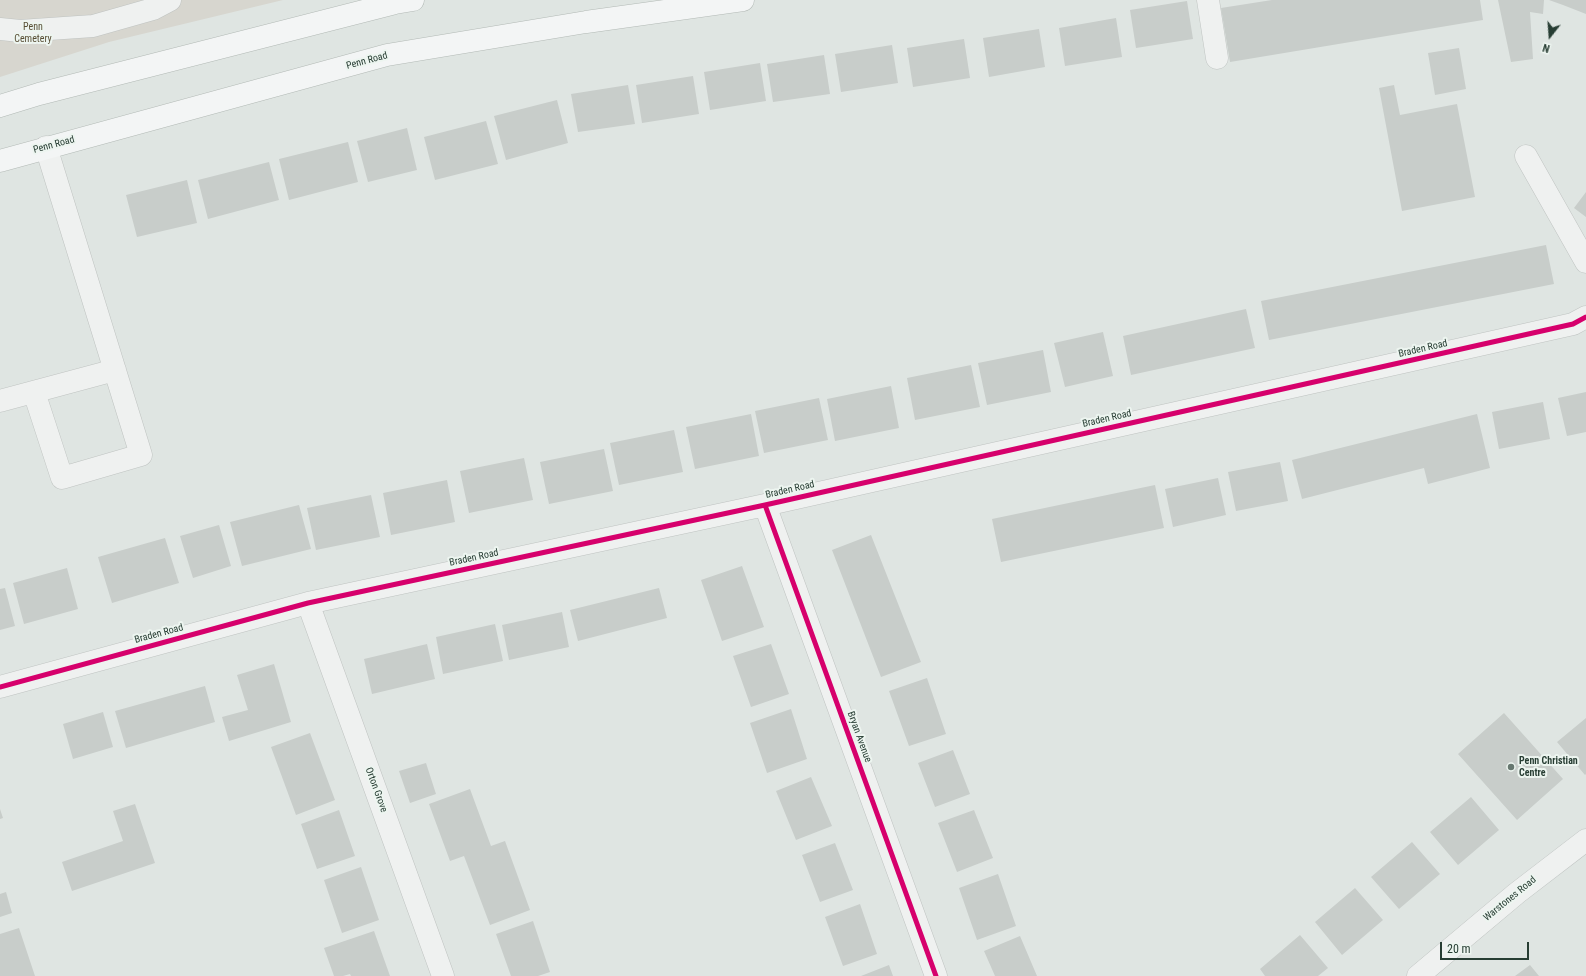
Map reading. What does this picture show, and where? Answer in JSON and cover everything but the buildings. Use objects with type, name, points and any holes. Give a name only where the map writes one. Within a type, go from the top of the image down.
[{"type":"highway","points":[[0,106],[62,88],[394,3],[413,0]]},
{"type":"highway","name":"Penn Road","points":[[0,161],[46,147],[387,55],[586,22],[743,0]]},
{"type":"street","points":[[0,29],[20,31],[93,26],[153,9],[170,0]]},
{"type":"street","points":[[1208,0],[1217,58]]},
{"type":"street","points":[[34,392],[62,478],[141,455],[46,147]]},
{"type":"street","points":[[1526,156],[1586,262]]},
{"type":"street","name":"Braden Road","points":[[0,686],[308,603],[764,505],[1565,326],[1573,324],[1586,317]]},
{"type":"street","points":[[0,401],[115,370]]},
{"type":"street","name":"Bryan Avenue","points":[[764,505],[936,976]]},
{"type":"street","name":"Orton Grove","points":[[308,603],[443,976]]},
{"type":"street","name":"Warstones Road","points":[[1418,976],[1518,893],[1586,840]]},
{"type":"green space","name":"Penn Cemetery","points":[[0,0],[283,0],[109,42],[0,77]]},
{"type":"cycle path","points":[[0,687],[308,603],[765,505],[1573,324],[1586,317]]},
{"type":"cycle path","points":[[765,505],[936,976]]},
{"type":"place","name":"Penn Christian Centre","points":[[1511,767]]}]
